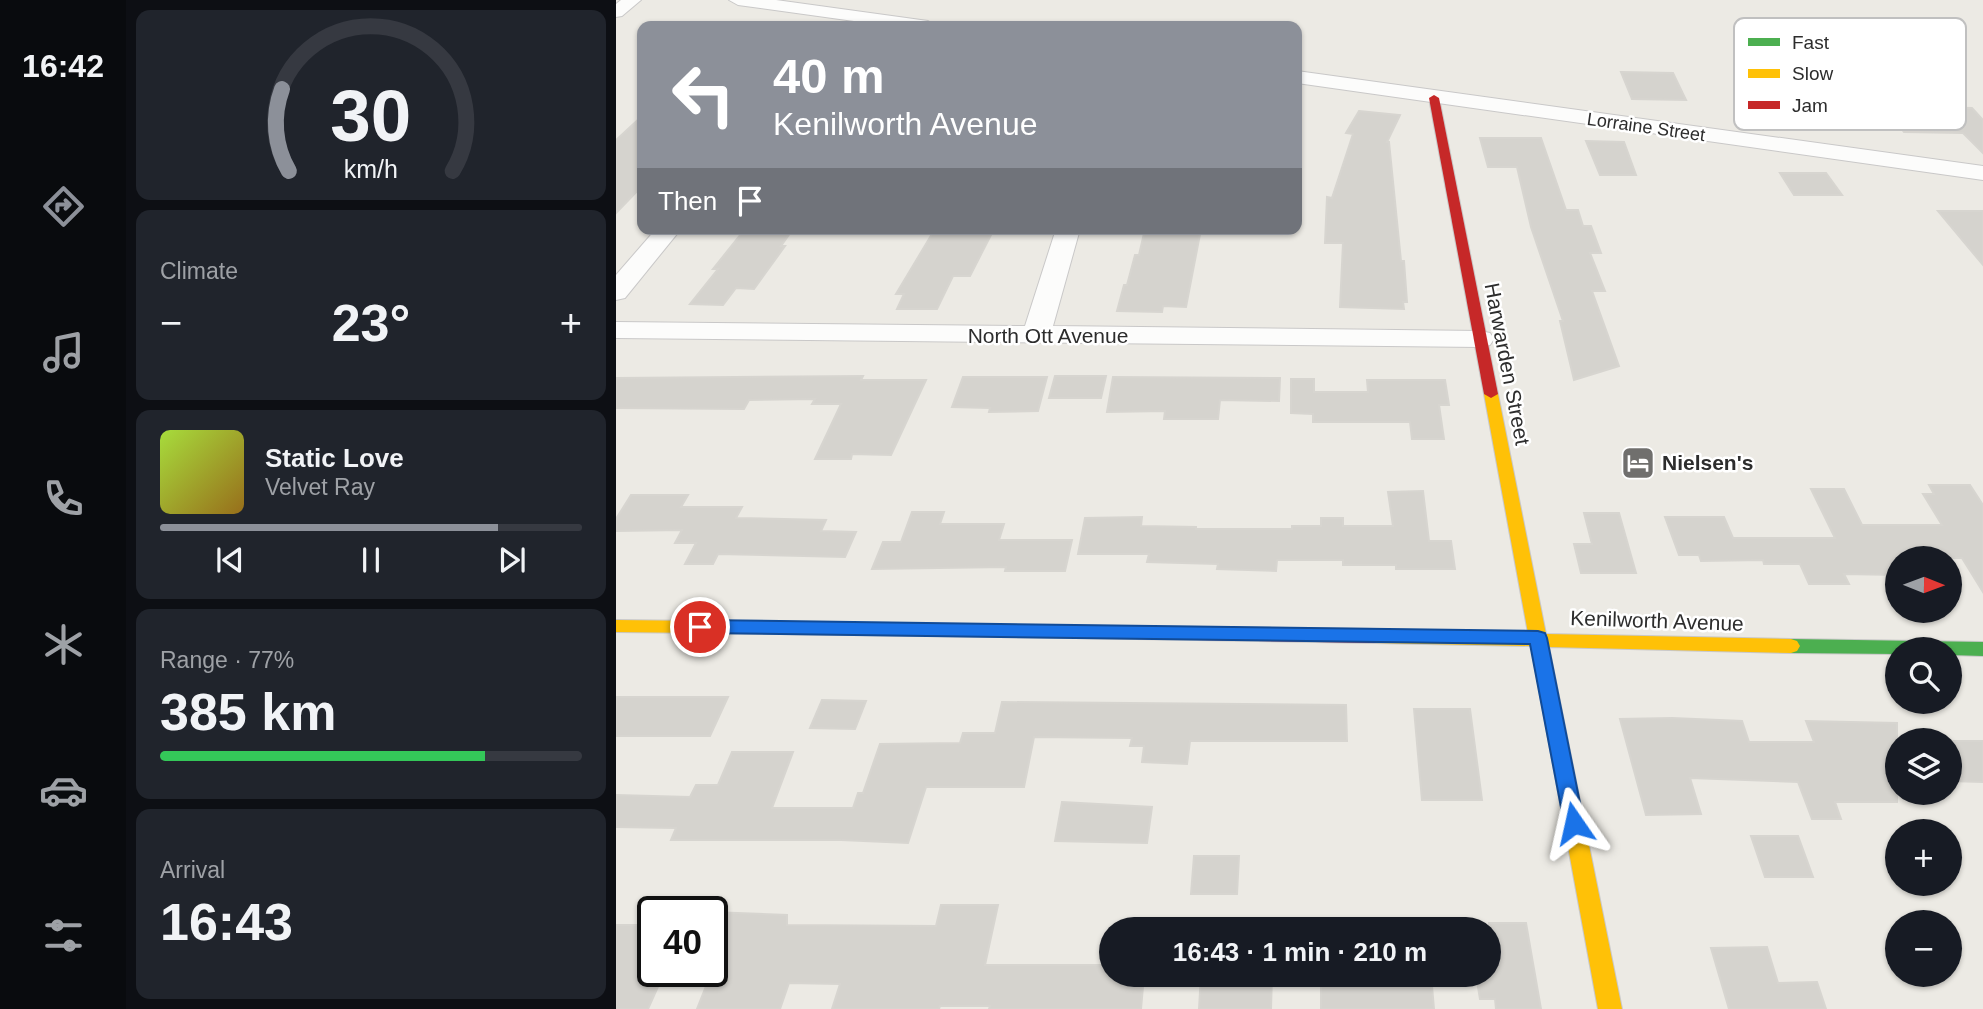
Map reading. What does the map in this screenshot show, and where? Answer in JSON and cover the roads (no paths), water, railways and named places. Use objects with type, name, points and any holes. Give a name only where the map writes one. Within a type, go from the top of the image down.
[{"type":"street","points":[[616,12],[632,0]]},
{"type":"street","points":[[738,0],[860,21]]},
{"type":"street","points":[[874,21],[893,0]]},
{"type":"street","name":"Lorraine Street","points":[[1302,78],[1983,173]]},
{"type":"street","name":"Harwarden Street","points":[[1434,97],[1609,1009]]},
{"type":"street","points":[[616,292],[664,235]]},
{"type":"street","points":[[1036,336],[1066,235]]},
{"type":"street","name":"North Ott Avenue","points":[[616,330],[1480,339]]},
{"type":"street","name":"Kenilworth Avenue","points":[[616,626],[1538,638],[1614,643],[1983,649]]},
{"type":"place","name":"Nielsen's","points":[[1638,463]]}]
